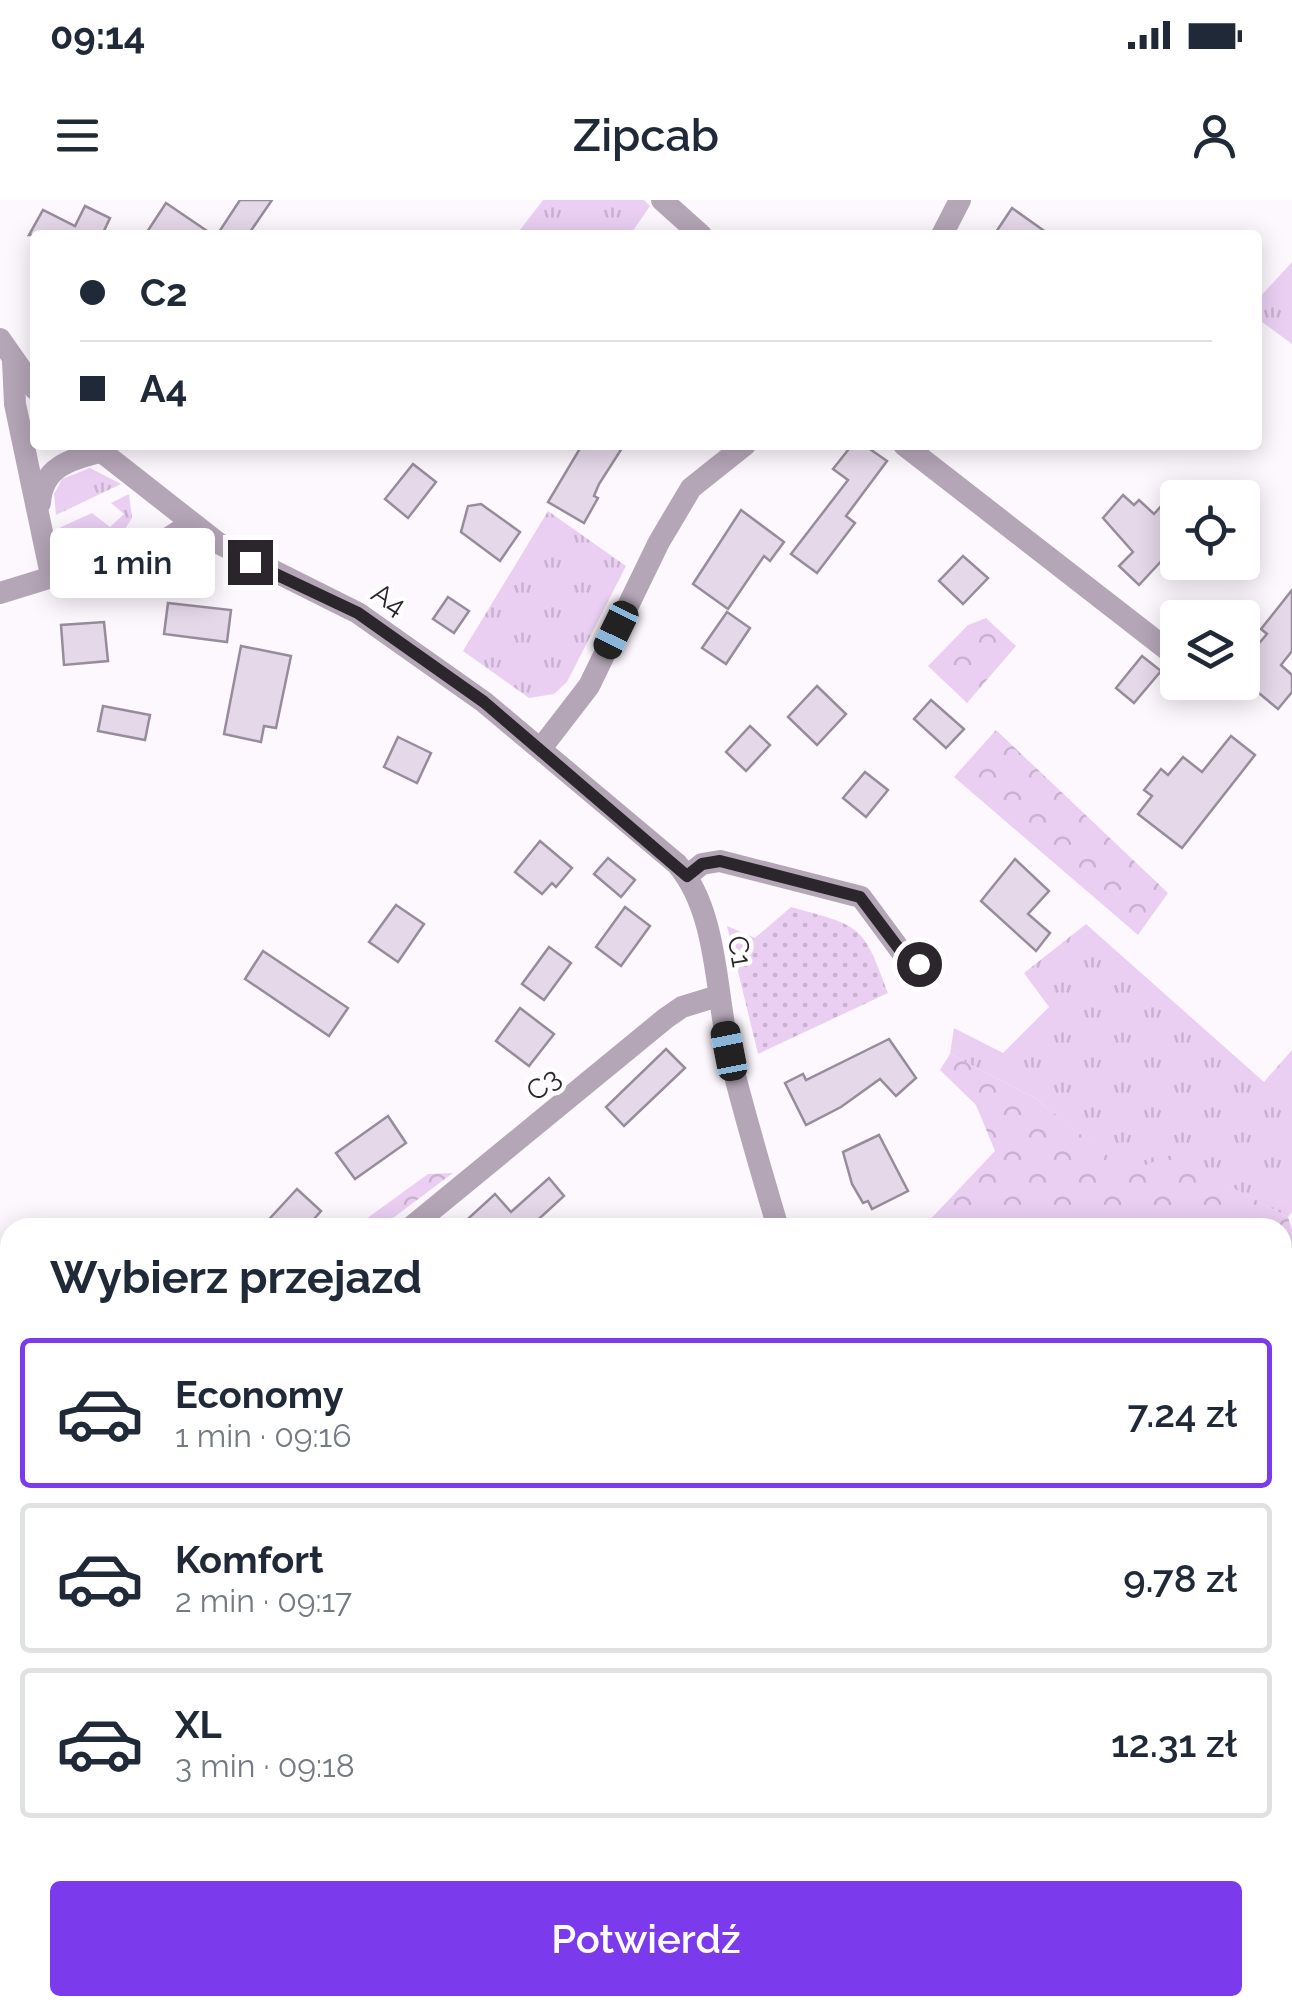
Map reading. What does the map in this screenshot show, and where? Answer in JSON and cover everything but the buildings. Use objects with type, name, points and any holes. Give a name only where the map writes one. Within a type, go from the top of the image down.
[{"type":"street","points":[[662,200],[695,230]]},
{"type":"street","points":[[945,230],[960,200]]},
{"type":"street","points":[[0,339],[30,383]]},
{"type":"street","points":[[13,362],[15,404],[51,574]]},
{"type":"street","points":[[40,512],[44,486],[58,466],[93,450]]},
{"type":"street","name":"A4","points":[[99,450],[190,524],[252,563],[358,613],[542,747]]},
{"type":"street","points":[[542,747],[589,686],[659,542],[691,488],[739,450]]},
{"type":"street","points":[[910,450],[1160,644]]},
{"type":"street","points":[[0,593],[51,574],[159,544],[190,524]]},
{"type":"street","name":"C1","points":[[542,747],[687,876],[702,910],[740,1098],[775,1218]]},
{"type":"street","points":[[687,876],[702,864],[720,861],[860,897],[909,962],[924,961]]},
{"type":"street","name":"C3","points":[[422,1218],[666,1018],[682,1007],[718,996]]},
{"type":"green space","points":[[543,200],[644,200],[650,206],[633,230],[520,230]]},
{"type":"green space","points":[[1292,262],[1292,344],[1262,322],[1262,295]]},
{"type":"green space","points":[[90,468],[121,484],[56,515],[54,494],[62,479]]},
{"type":"green space","points":[[129,494],[132,518],[122,534],[89,543],[74,539],[59,528],[92,513],[110,527],[124,514],[111,503]]},
{"type":"green space","points":[[548,511],[626,566],[567,682],[554,694],[529,698],[463,651]]},
{"type":"green space","points":[[986,618],[1016,646],[967,703],[928,666],[968,625]]},
{"type":"green space","points":[[996,730],[1168,893],[1138,935],[954,777]]},
{"type":"green space","points":[[791,907],[856,931],[872,953],[888,993],[758,1054],[727,926],[755,938]]},
{"type":"green space","points":[[1086,924],[1264,1082],[1292,1050],[1292,1212],[1288,1217],[1171,1156],[1128,1173],[1035,1098],[950,1054],[954,1028],[1003,1053],[1049,1007],[1024,973]]},
{"type":"green space","points":[[950,1054],[1035,1098],[1128,1172],[1171,1155],[1288,1218],[932,1218],[995,1151],[976,1105],[940,1070]]},
{"type":"green space","points":[[453,1173],[393,1218],[367,1218],[428,1174]]},
{"type":"route","points":[[250,562],[358,613],[484,702],[542,747],[687,876],[702,864],[720,861],[860,897],[872,907],[909,962],[919,964]]}]
